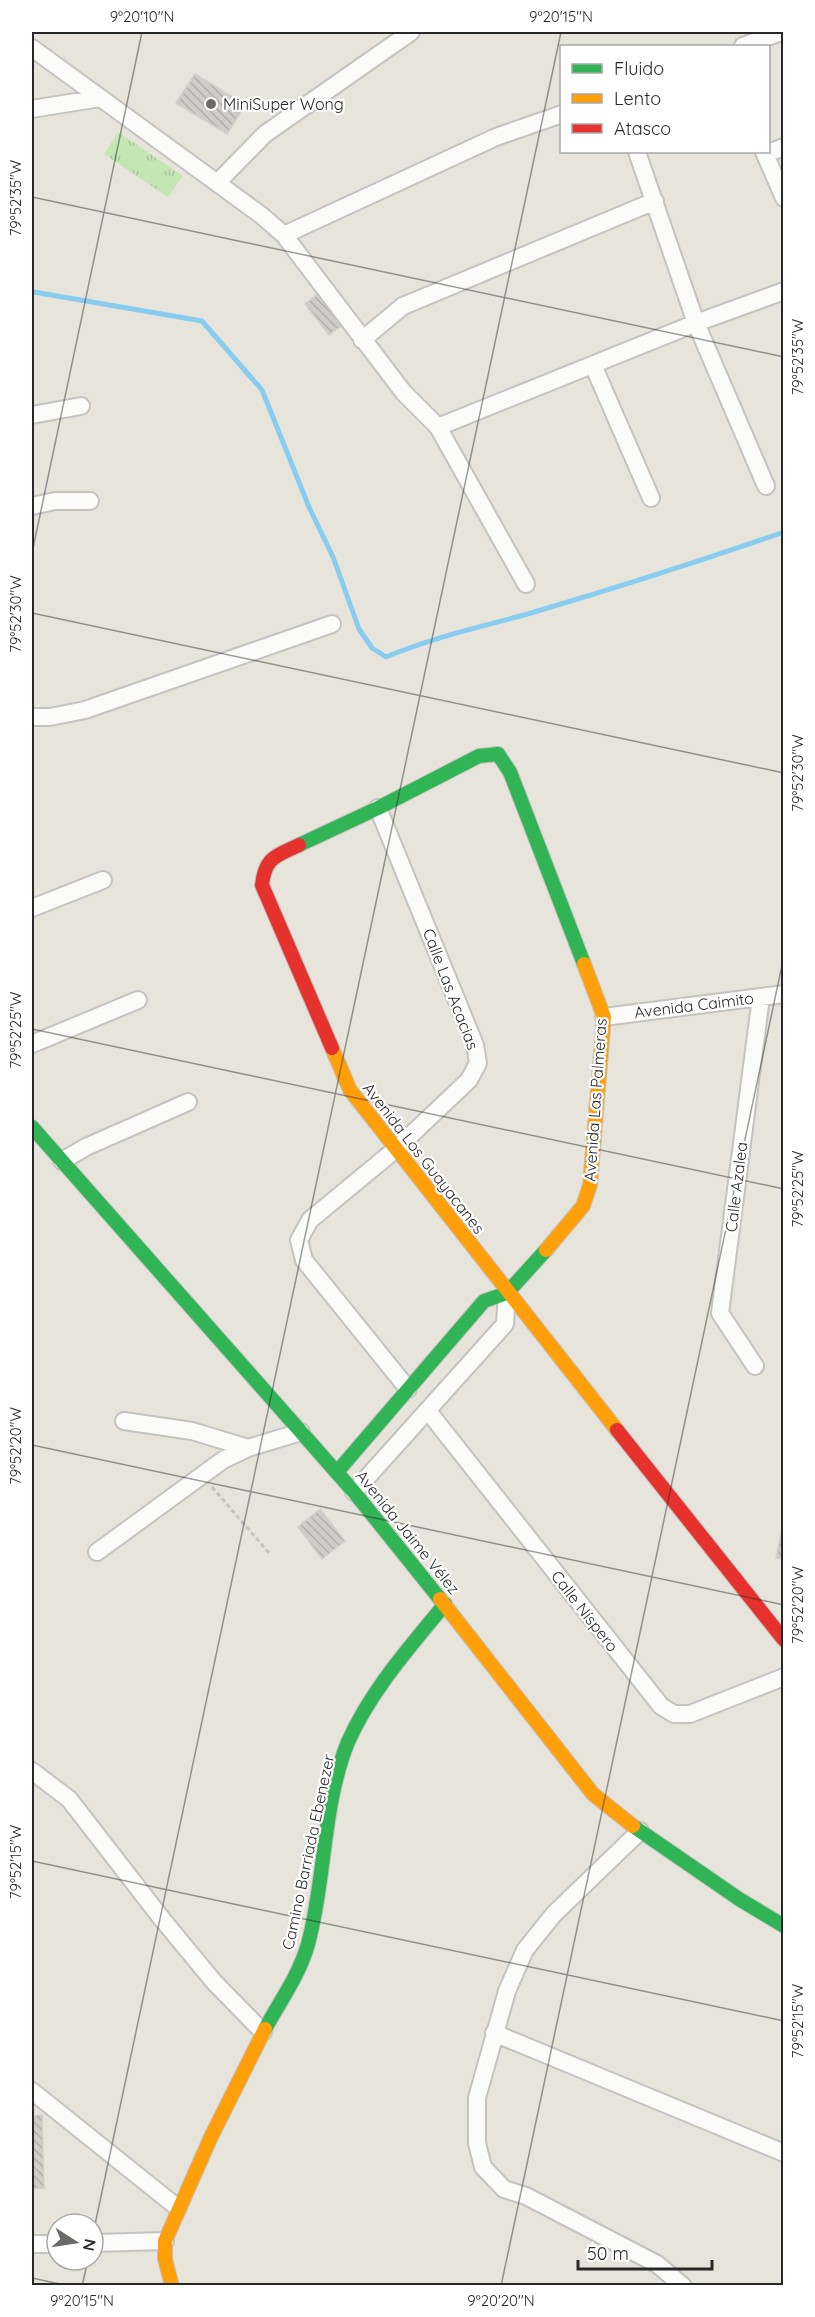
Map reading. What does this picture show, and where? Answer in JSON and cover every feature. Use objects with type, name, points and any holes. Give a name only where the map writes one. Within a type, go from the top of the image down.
[{"type":"street","points":[[217,183],[265,134],[411,32]]},
{"type":"street","points":[[747,45],[781,32]]},
{"type":"street","points":[[32,48],[217,183],[284,235],[404,393],[438,427],[526,584]]},
{"type":"street","points":[[32,109],[100,98]]},
{"type":"street","points":[[284,235],[496,137],[560,114]]},
{"type":"street","points":[[637,153],[696,323],[766,486]]},
{"type":"street","points":[[765,153],[783,198]]},
{"type":"street","points":[[362,340],[403,306],[655,201]]},
{"type":"street","points":[[438,427],[696,323],[783,291]]},
{"type":"street","points":[[593,365],[651,498]]},
{"type":"street","points":[[32,415],[81,406]]},
{"type":"street","points":[[32,506],[55,501],[90,501]]},
{"type":"street","points":[[32,717],[50,717],[85,710],[332,624]]},
{"type":"street","name":"Avenida Los Guayacanes","points":[[498,754],[479,756],[378,808],[276,856],[264,868],[262,885],[350,1090],[507,1293],[783,1640]]},
{"type":"street","name":"Avenida Las Palmeras","points":[[337,1472],[484,1301],[507,1293],[570,1224],[583,1206],[590,1185],[604,1017],[510,772],[498,754]]},
{"type":"street","name":"Calle Las Acacias","points":[[378,808],[475,1046],[478,1063],[469,1080],[396,1149],[310,1220],[299,1240],[304,1260],[408,1389]]},
{"type":"street","points":[[32,908],[103,880]]},
{"type":"street","name":"Avenida Caimito","points":[[604,1017],[783,994]]},
{"type":"street","name":"Calle Azalea","points":[[755,1366],[720,1313],[761,997]]},
{"type":"street","points":[[32,1044],[138,1000]]},
{"type":"street","points":[[62,1161],[86,1147],[188,1102]]},
{"type":"street","name":"Avenida Jaime Vélez","points":[[32,1127],[354,1492],[445,1604],[593,1794],[640,1831],[739,1899],[783,1926]]},
{"type":"street","points":[[354,1492],[505,1324],[507,1293]]},
{"type":"street","name":"Calle Níspero","points":[[428,1411],[661,1706],[674,1714],[690,1714],[783,1677]]},
{"type":"street","points":[[124,1421],[192,1431],[248,1448]]},
{"type":"street","points":[[96,1552],[223,1460],[248,1448],[301,1432]]},
{"type":"street","name":"Camino Barriada Ebenezer","points":[[172,2286],[165,2259],[165,2241],[178,2208],[263,2032],[299,1970],[308,1945],[313,1925],[327,1825],[340,1765],[354,1730],[374,1696],[445,1604]]},
{"type":"street","points":[[32,1772],[69,1799],[206,1973],[263,2032]]},
{"type":"street","points":[[640,1831],[554,1914],[525,1950],[507,1991],[477,2098],[477,2143],[483,2167],[504,2189],[526,2196],[657,2264],[683,2286]]},
{"type":"street","points":[[494,2033],[783,2153]]},
{"type":"street","points":[[32,2091],[178,2208]]},
{"type":"street","points":[[105,2243],[165,2241]]},
{"type":"path","points":[[202,1475],[270,1554]]},
{"type":"green space","points":[[118,132],[183,176],[168,197],[104,154]]},
{"type":"building","name":"MiniSuper Wong","points":[[195,74],[245,105],[227,134],[176,103]]},
{"type":"building","points":[[322,291],[346,322],[329,335],[305,304]]},
{"type":"building","points":[[320,1509],[345,1541],[322,1559],[298,1527]]},
{"type":"building","points":[[784,1521],[784,1559],[776,1558]]},
{"type":"building","points":[[42,2115],[44,2188],[32,2189],[32,2116]]},
{"type":"waterway","points":[[32,294],[34,292],[202,321],[262,390],[309,507],[333,557],[359,629],[372,648],[386,657],[440,638],[626,584],[784,532]]},
{"type":"traffic: fast","points":[[299,845],[378,808],[479,756],[498,754],[510,772],[584,964]]},
{"type":"traffic: fast","points":[[32,1127],[354,1492],[440,1599]]},
{"type":"traffic: fast","points":[[337,1472],[484,1301],[507,1293],[546,1250]]},
{"type":"traffic: fast","points":[[265,2029],[294,1978],[308,1944],[314,1919],[333,1791],[348,1742],[380,1687],[445,1604]]},
{"type":"traffic: fast","points":[[633,1826],[739,1899],[784,1926]]},
{"type":"traffic: slow","points":[[546,1250],[583,1206],[590,1185],[604,1017],[584,964]]},
{"type":"traffic: slow","points":[[332,1048],[350,1090],[617,1430]]},
{"type":"traffic: slow","points":[[440,1599],[593,1794],[633,1826]]},
{"type":"traffic: slow","points":[[172,2286],[165,2259],[165,2241],[211,2137],[265,2029]]},
{"type":"traffic: jam","points":[[299,845],[278,855],[269,863],[262,885],[332,1048]]},
{"type":"traffic: jam","points":[[617,1430],[784,1640]]},
{"type":"place","name":"MiniSuper Wong","points":[[211,104]]}]
